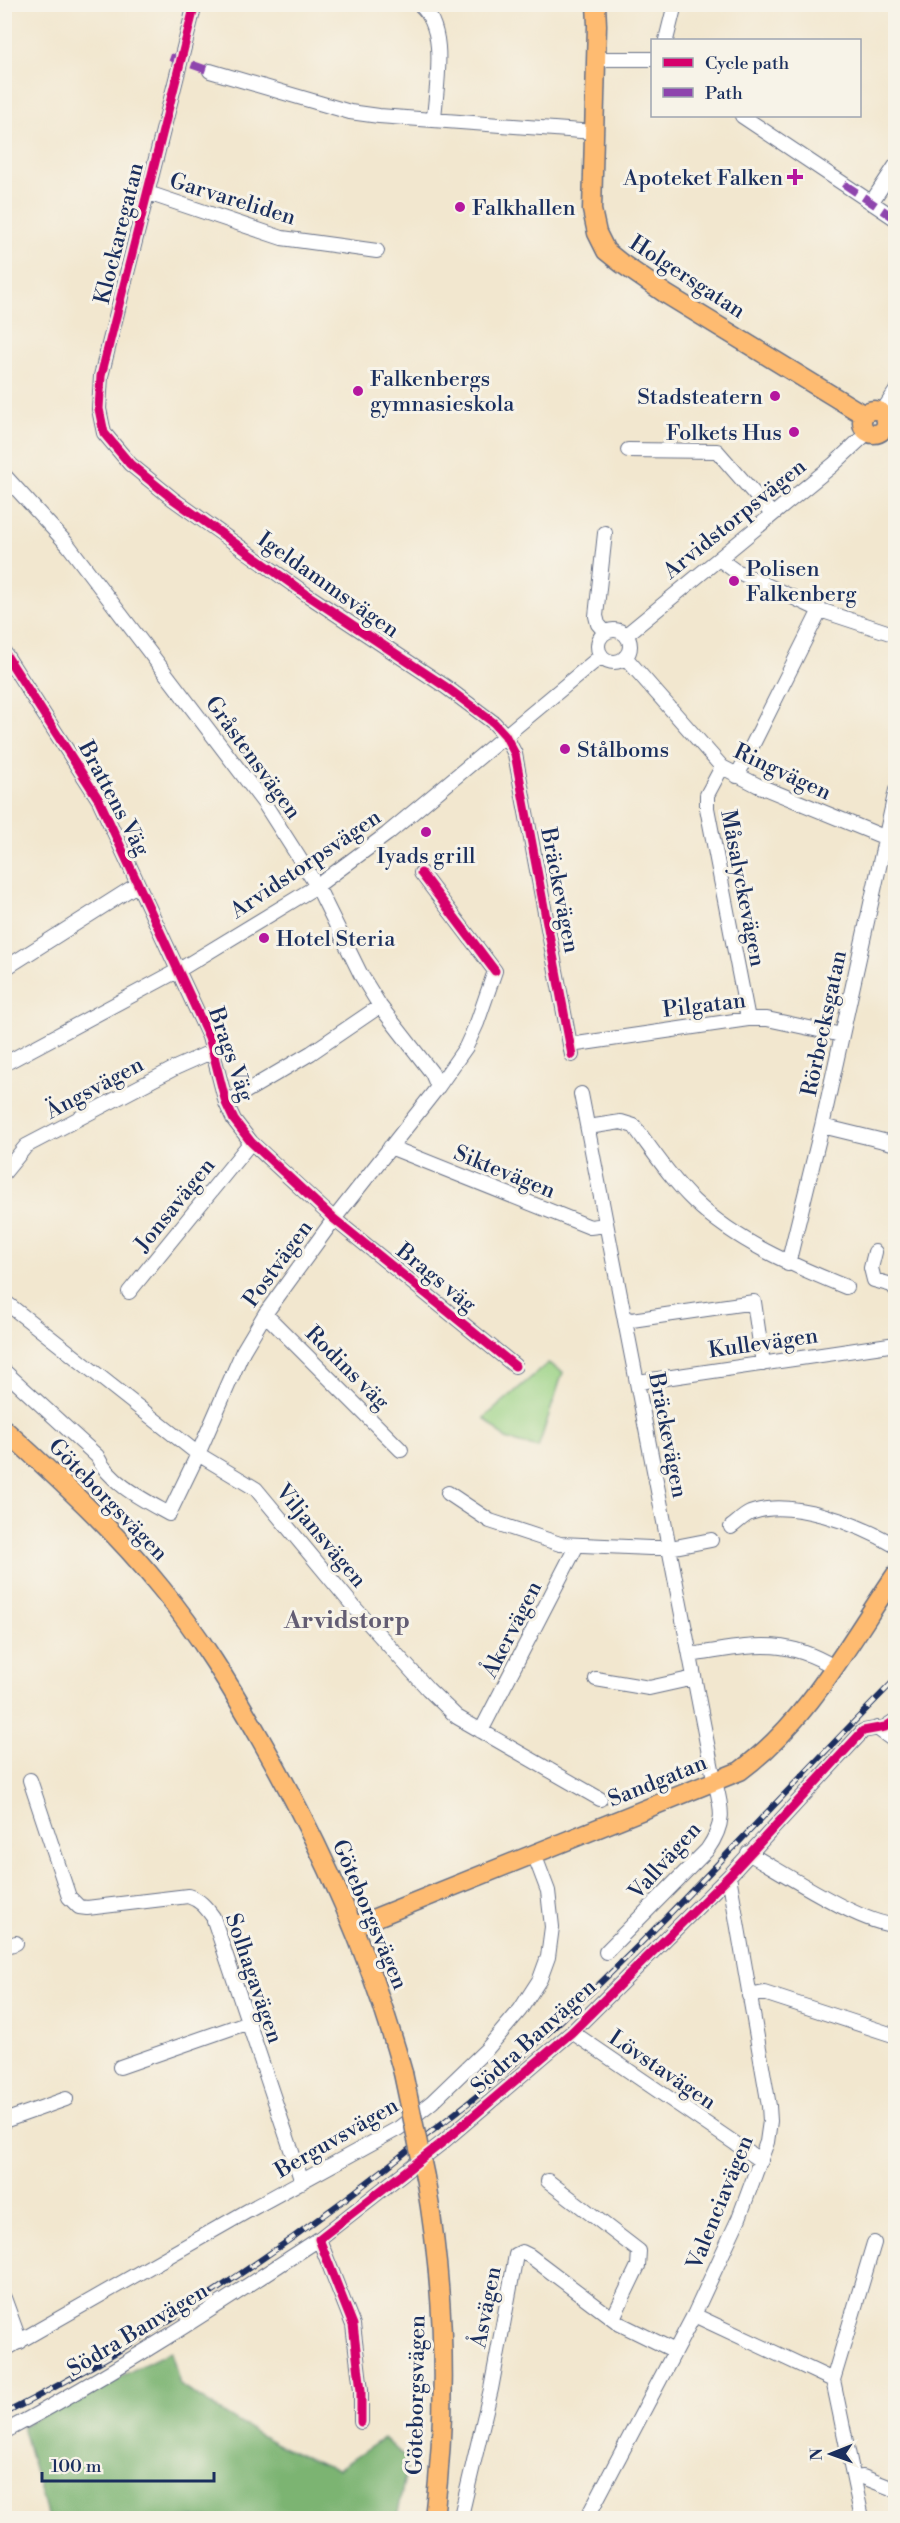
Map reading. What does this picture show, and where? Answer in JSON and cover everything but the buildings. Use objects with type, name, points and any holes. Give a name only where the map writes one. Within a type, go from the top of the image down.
[{"type":"main road","name":"Holgersgatan","points":[[596,4],[592,210],[597,233],[606,250],[666,294],[879,425]]},
{"type":"main road","name":"Göteborgsvägen","points":[[4,1429],[50,1470],[133,1557],[161,1588],[201,1640],[230,1684],[291,1793],[355,1926],[389,2020],[404,2073],[425,2177],[439,2266],[442,2404],[434,2518]]},
{"type":"main road","name":"Sandgatan","points":[[355,1926],[734,1775],[767,1752],[793,1724],[896,1574]]},
{"type":"street","name":"Klockaregatan","points":[[130,464],[104,433],[99,396],[101,376],[195,4]]},
{"type":"street","points":[[420,4],[428,12],[437,29],[434,119]]},
{"type":"street","points":[[666,39],[675,4]]},
{"type":"street","points":[[595,59],[651,59]]},
{"type":"street","points":[[210,71],[350,112],[594,132]]},
{"type":"street","points":[[743,117],[896,219]]},
{"type":"street","points":[[871,203],[896,165]]},
{"type":"street","name":"Garvareliden","points":[[148,193],[282,238],[377,251]]},
{"type":"street","name":"Arvidstorpsvägen","points":[[626,635],[879,425],[896,391]]},
{"type":"street","points":[[628,450],[717,451],[772,514]]},
{"type":"street","name":"Igeldammsvägen","points":[[130,464],[174,499],[306,594],[446,687],[494,723],[505,735]]},
{"type":"street","name":"Gråstensvägen","points":[[4,475],[68,545],[264,803],[316,886],[360,975],[380,1006],[432,1073],[438,1087]]},
{"type":"street","points":[[605,533],[596,616],[605,632]]},
{"type":"street","points":[[719,559],[734,570],[820,610],[896,635]]},
{"type":"street","points":[[736,776],[820,610]]},
{"type":"street","points":[[618,630],[626,635],[630,648],[625,657],[616,662],[601,656],[598,641],[605,632],[618,630]]},
{"type":"street","name":"Brattens Väg","points":[[4,652],[88,780],[179,970]]},
{"type":"street","name":"Arvidstorpsvägen","points":[[4,1064],[179,970],[316,886],[387,834],[601,656]]},
{"type":"street","name":"Ringvägen","points":[[625,657],[722,768],[736,776],[890,840]]},
{"type":"street","name":"Bräckevägen","points":[[505,735],[515,754],[571,1050]]},
{"type":"street","name":"Måsalyckevägen","points":[[722,768],[707,795],[707,808],[748,1019]]},
{"type":"street","name":"Rörbecksgatan","points":[[788,1264],[890,840],[896,790]]},
{"type":"street","name":"Postvägen","points":[[4,1371],[97,1456],[102,1468],[138,1497],[169,1514],[243,1351],[265,1314],[334,1219],[438,1087],[466,1047],[477,1023],[495,971],[421,873]]},
{"type":"street","points":[[4,969],[138,884]]},
{"type":"street","name":"Brags Väg","points":[[179,970],[209,1036],[226,1103],[234,1119],[251,1142],[334,1219]]},
{"type":"street","points":[[226,1103],[311,1053],[380,1006]]},
{"type":"street","name":"Pilgatan","points":[[571,1050],[748,1019],[767,1019],[842,1035]]},
{"type":"street","name":"Ängsvägen","points":[[4,1173],[26,1146],[177,1067],[213,1051]]},
{"type":"street","name":"Bräckevägen","points":[[581,1094],[714,1783]]},
{"type":"street","points":[[588,1127],[621,1122],[634,1126],[694,1202],[758,1248],[788,1264],[846,1287]]},
{"type":"street","points":[[822,1126],[896,1144]]},
{"type":"street","name":"Jonsavägen","points":[[129,1292],[251,1142]]},
{"type":"street","name":"Siktevägen","points":[[390,1147],[590,1227],[606,1225]]},
{"type":"street","name":"Brags väg","points":[[334,1219],[515,1366]]},
{"type":"street","points":[[875,1252],[871,1268],[874,1280],[892,1285],[896,1290]]},
{"type":"street","name":"Viljansvägen","points":[[4,1301],[198,1454],[256,1489],[354,1607],[428,1689],[457,1717],[600,1799]]},
{"type":"street","points":[[625,1321],[754,1302],[763,1364]]},
{"type":"street","name":"Rodins väg","points":[[265,1314],[401,1450]]},
{"type":"street","name":"Kullevägen","points":[[638,1382],[896,1344]]},
{"type":"street","points":[[448,1493],[490,1521],[561,1544],[670,1548],[711,1540]]},
{"type":"street","points":[[731,1527],[749,1514],[792,1510],[837,1519],[870,1531],[896,1546]]},
{"type":"street","name":"Åkervägen","points":[[481,1731],[577,1545]]},
{"type":"street","points":[[690,1655],[765,1645],[788,1646],[815,1655],[834,1666]]},
{"type":"street","points":[[596,1679],[649,1688],[694,1678]]},
{"type":"street","name":"Södra Banvägen","points":[[4,2432],[46,2410],[319,2239],[443,2142],[572,2032],[729,1876],[863,1731],[885,1727],[896,1720]]},
{"type":"street","points":[[877,1728],[896,1742]]},
{"type":"street","name":"Solhagavägen","points":[[30,1780],[69,1897],[75,1904],[87,1908],[188,1896],[200,1900],[213,1917],[302,2182]]},
{"type":"street","name":"Vallvägen","points":[[606,1952],[708,1850],[718,1835],[721,1803],[714,1783]]},
{"type":"street","points":[[748,1853],[864,1918],[896,1925]]},
{"type":"street","name":"Berguvsvägen","points":[[4,2350],[399,2128],[432,2102],[487,2049],[520,2010],[540,1979],[548,1957],[552,1927],[548,1891],[534,1854]]},
{"type":"street","name":"Valenciavägen","points":[[587,2518],[694,2315],[739,2218],[761,2161],[770,2121],[729,1876]]},
{"type":"street","points":[[749,1996],[765,1993],[896,2036]]},
{"type":"street","points":[[120,2067],[249,2022]]},
{"type":"street","name":"Lövstavägen","points":[[572,2032],[761,2161]]},
{"type":"street","points":[[4,2121],[66,2100]]},
{"type":"street","points":[[548,2181],[639,2251],[638,2266],[613,2318]]},
{"type":"street","points":[[319,2239],[353,2325],[361,2390],[361,2422]]},
{"type":"street","points":[[862,2518],[833,2380],[874,2243]]},
{"type":"street","name":"Åsvägen","points":[[461,2516],[490,2389],[516,2255],[522,2252],[530,2256],[613,2318],[636,2333],[675,2351]]},
{"type":"street","points":[[4,2298],[20,2342]]},
{"type":"street","points":[[694,2315],[833,2380]]},
{"type":"street","points":[[854,2478],[862,2477],[896,2490]]},
{"type":"green space","points":[[548,1363],[563,1372],[538,1448],[506,1439],[484,1418]]},
{"type":"green space","points":[[171,2351],[180,2385],[256,2433],[296,2454],[338,2469],[384,2438],[408,2460],[397,2518],[48,2518],[22,2426]]},
{"type":"railway","points":[[4,2414],[116,2352],[226,2284],[331,2210],[478,2095],[606,1978],[896,1679]]},
{"type":"marked path","points":[[170,57],[210,71]]},
{"type":"marked path","points":[[844,184],[896,219]]},
{"type":"cycle path","points":[[195,4],[101,376],[99,409],[104,433],[130,464],[173,499],[306,594],[446,687],[494,723],[505,735],[515,754],[572,1055]]},
{"type":"cycle path","points":[[4,652],[99,800],[209,1037],[226,1103],[234,1120],[251,1142],[334,1219],[515,1366]]},
{"type":"cycle path","points":[[421,873],[495,971]]},
{"type":"cycle path","points":[[361,2422],[361,2390],[353,2325],[319,2239],[443,2142],[572,2032],[729,1876],[863,1731],[885,1727],[896,1720]]},
{"type":"place","name":"Apoteket Falken","points":[[795,177]]},
{"type":"place","name":"Falkhallen","points":[[460,207]]},
{"type":"place","name":"Falkenbergs gymnasieskola","points":[[358,391]]},
{"type":"place","name":"Stadsteatern","points":[[775,396]]},
{"type":"place","name":"Folkets Hus","points":[[794,432]]},
{"type":"place","name":"Polisen Falkenberg","points":[[734,581]]},
{"type":"place","name":"Stålboms","points":[[565,749]]},
{"type":"place","name":"Iyads grill","points":[[426,832]]},
{"type":"place","name":"Hotel Steria","points":[[264,938]]},
{"type":"district","name":"Arvidstorp","points":[[347,1620]]}]
